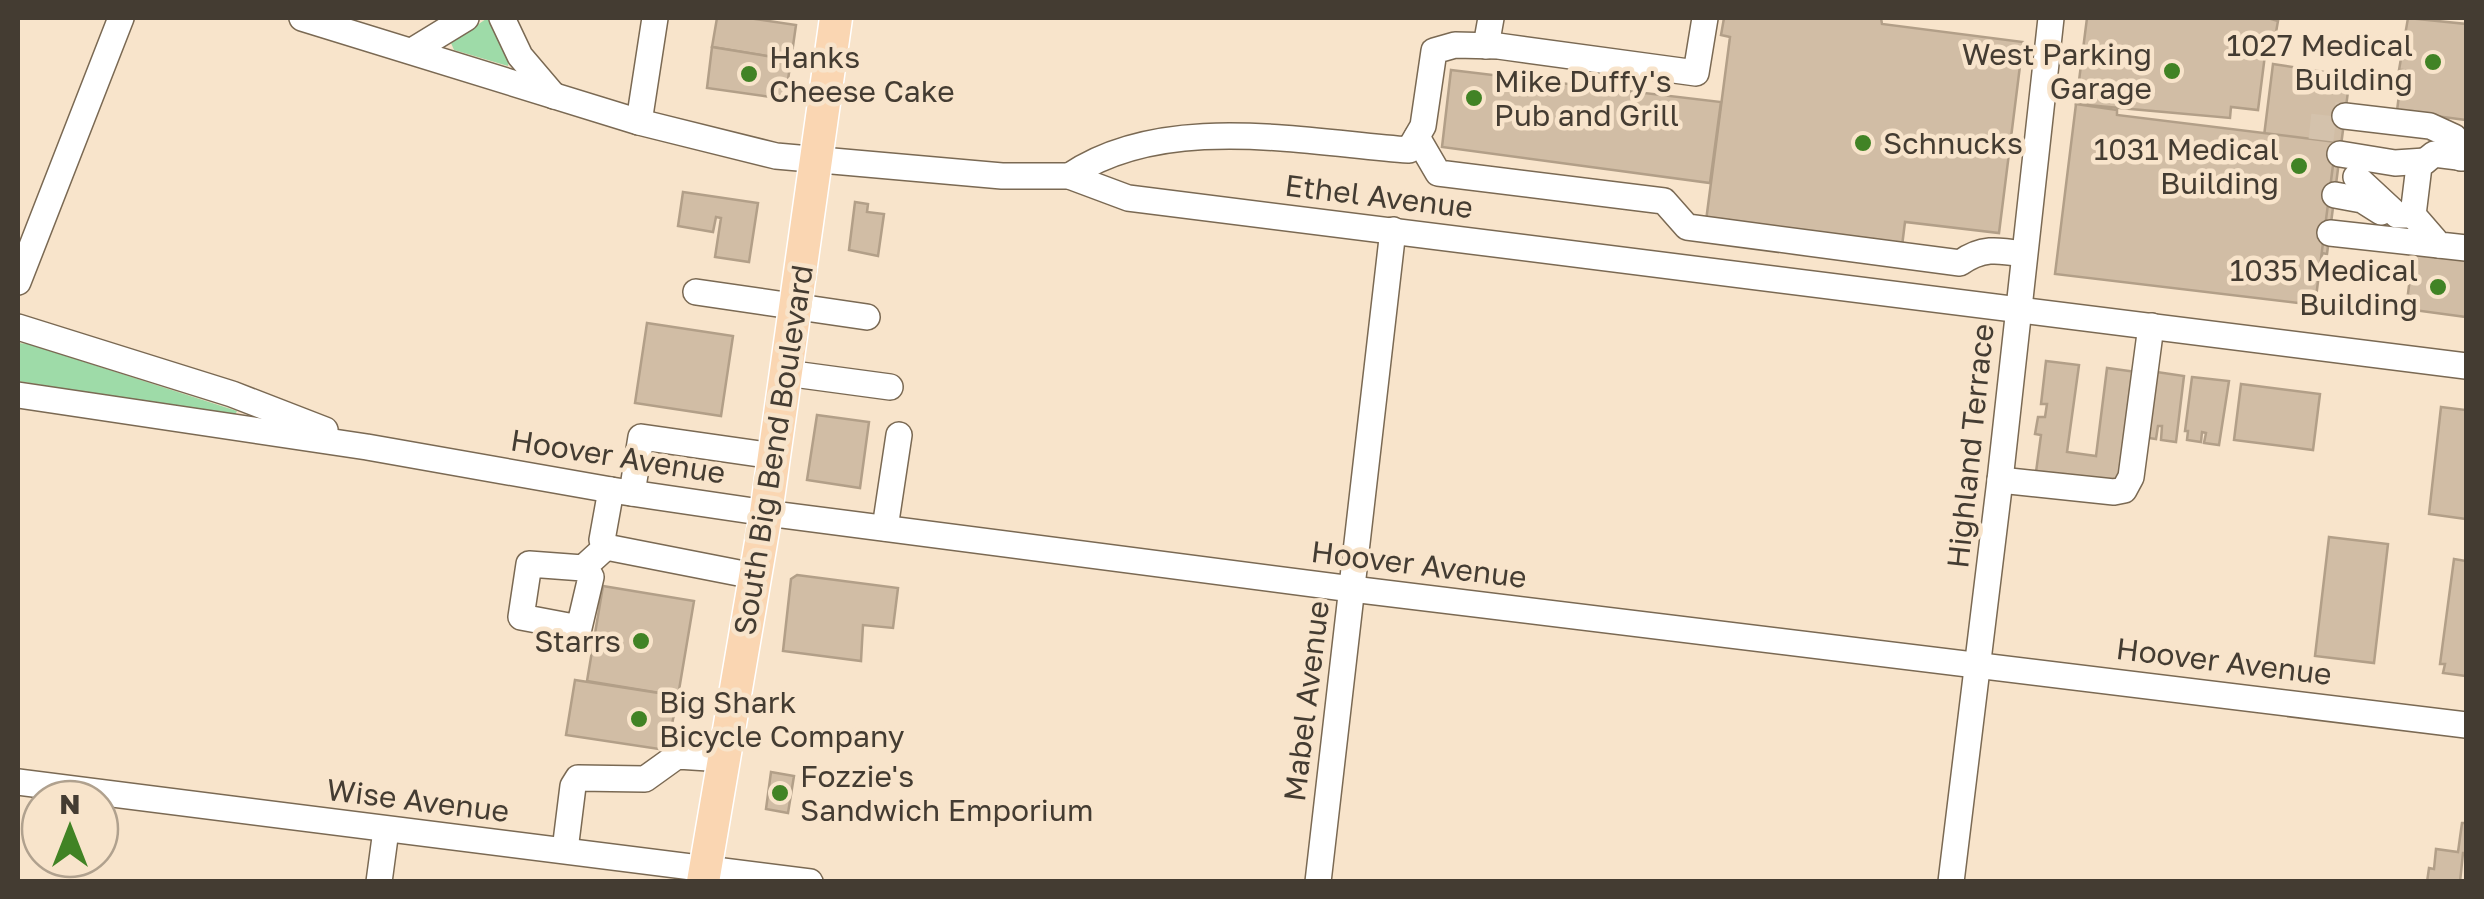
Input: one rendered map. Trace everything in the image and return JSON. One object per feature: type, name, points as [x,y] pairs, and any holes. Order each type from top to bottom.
[{"type":"main road","name":"South Big Bend Boulevard","points":[[704,875],[766,513],[836,18]]},
{"type":"street","points":[[18,282],[121,18]]},
{"type":"street","points":[[412,51],[466,18]]},
{"type":"street","points":[[502,18],[520,56],[554,96]]},
{"type":"street","points":[[638,122],[655,18]]},
{"type":"street","points":[[1486,46],[1491,18]]},
{"type":"street","points":[[1070,176],[1114,155],[1172,139],[1225,135],[1409,150],[1423,126],[1434,51],[1454,45],[1486,46],[1696,73],[1704,18]]},
{"type":"street","name":"Highland Terrace","points":[[1950,882],[2000,480],[2046,18]]},
{"type":"street","name":"Ethel Avenue","points":[[314,19],[638,122],[776,156],[1002,176],[1070,176],[1128,198],[2466,366]]},
{"type":"street","points":[[2344,116],[2430,126],[2454,137],[2465,156]]},
{"type":"street","points":[[1417,137],[1438,172],[1664,201],[1687,227],[1960,262],[1988,249],[2024,254]]},
{"type":"street","points":[[2405,215],[2419,166],[2434,154],[2465,156]]},
{"type":"street","points":[[2425,161],[2395,163],[2342,175],[2405,215],[2439,245]]},
{"type":"street","name":"Mabel Avenue","points":[[1318,882],[1393,230]]},
{"type":"street","points":[[2330,234],[2466,248]]},
{"type":"street","points":[[696,292],[867,317]]},
{"type":"street","points":[[2000,480],[2124,490],[2131,477],[2151,326]]},
{"type":"street","name":"Hoover Avenue","points":[[18,327],[232,394],[367,446]]},
{"type":"street","points":[[786,372],[890,387]]},
{"type":"street","name":"Hoover Avenue","points":[[18,395],[367,446],[622,492],[766,513],[2466,725]]},
{"type":"street","points":[[885,528],[899,436]]},
{"type":"street","points":[[754,576],[606,547],[602,540],[641,437],[774,456]]},
{"type":"street","points":[[586,567],[606,547]]},
{"type":"street","points":[[565,850],[573,786],[578,778],[645,779],[677,756],[724,760]]},
{"type":"street","name":"Wise Avenue","points":[[18,782],[565,850],[644,872],[805,881]]},
{"type":"street","points":[[379,882],[386,830]]},
{"type":"green space","points":[[486,19],[509,60],[508,66],[454,50],[451,43]]},
{"type":"green space","points":[[18,343],[237,411],[234,417],[18,381]]},
{"type":"building","points":[[717,18],[796,25],[791,60],[712,47]]},
{"type":"building","name":"Schnucks","points":[[1724,18],[1881,18],[1882,24],[2023,42],[1999,233],[1905,222],[1902,246],[1706,221],[1730,37],[1721,35]]},
{"type":"building","name":"West Parking Garage","points":[[2087,18],[2278,21],[2275,38],[2267,39],[2258,110],[2231,107],[2230,118],[2076,104]]},
{"type":"building","name":"1027 Medical Building","points":[[2408,18],[2466,24],[2466,120],[2397,111]]},
{"type":"building","name":"Hanks Cheese Cake","points":[[712,47],[791,60],[785,99],[707,88]]},
{"type":"building","name":"1031 Medical Building","points":[[2273,64],[2350,76],[2327,254],[2322,253],[2322,257],[2250,248]]},
{"type":"building","points":[[1451,70],[1721,102],[1710,183],[1442,147]]},
{"type":"building","points":[[2076,104],[2117,110],[2117,115],[2336,142],[2315,305],[2055,274]]},
{"type":"building","points":[[683,192],[758,203],[749,262],[715,257],[721,218],[716,217],[713,232],[678,226]]},
{"type":"building","points":[[855,202],[868,204],[867,212],[884,214],[878,256],[849,250]]},
{"type":"building","name":"1035 Medical Building","points":[[2414,247],[2466,254],[2466,317],[2406,309]]},
{"type":"building","points":[[647,323],[733,336],[721,416],[635,403]]},
{"type":"building","points":[[2046,361],[2079,365],[2067,452],[2096,456],[2107,368],[2144,373],[2122,483],[2036,472],[2041,435],[2035,434],[2038,417],[2045,417],[2047,404],[2041,404]]},
{"type":"building","points":[[2150,371],[2184,376],[2176,442],[2161,440],[2162,426],[2158,426],[2156,439],[2142,437]]},
{"type":"building","points":[[2192,377],[2229,381],[2219,445],[2204,443],[2206,433],[2202,432],[2201,442],[2187,440]]},
{"type":"building","points":[[2241,384],[2320,394],[2313,450],[2234,440]]},
{"type":"building","points":[[2441,407],[2466,410],[2466,519],[2429,514]]},
{"type":"building","points":[[817,415],[869,422],[860,488],[807,480]]},
{"type":"building","points":[[2329,537],[2388,544],[2374,663],[2315,656]]},
{"type":"building","points":[[2454,559],[2466,561],[2466,676],[2443,673],[2445,664],[2440,664]]},
{"type":"building","points":[[797,575],[898,588],[893,628],[863,625],[861,661],[783,651],[791,579]]},
{"type":"building","name":"Starrs","points":[[603,586],[694,601],[678,696],[587,681]]},
{"type":"building","points":[[575,680],[678,696],[667,747],[566,735]]},
{"type":"building","name":"Fozzie's Sandwich Emporium","points":[[771,772],[794,776],[788,813],[766,809]]},
{"type":"building","points":[[2462,823],[2466,823],[2466,853],[2460,882],[2427,882],[2429,868],[2434,869],[2436,849],[2458,852]]},
{"type":"tunnel","points":[[2321,140],[2324,113],[2345,116]]},
{"type":"place","name":"1027 Medical Building","points":[[2433,62]]},
{"type":"place","name":"West Parking Garage","points":[[2172,71]]},
{"type":"place","name":"Hanks Cheese Cake","points":[[749,74]]},
{"type":"place","name":"Mike Duffy's Pub and Grill","points":[[1474,98]]},
{"type":"place","name":"Schnucks","points":[[1863,143]]},
{"type":"place","name":"1031 Medical Building","points":[[2299,166]]},
{"type":"place","name":"1035 Medical Building","points":[[2438,287]]},
{"type":"place","name":"Starrs","points":[[641,641]]},
{"type":"place","name":"Big Shark Bicycle Company","points":[[639,719]]},
{"type":"place","name":"Fozzie's Sandwich Emporium","points":[[780,793]]}]
